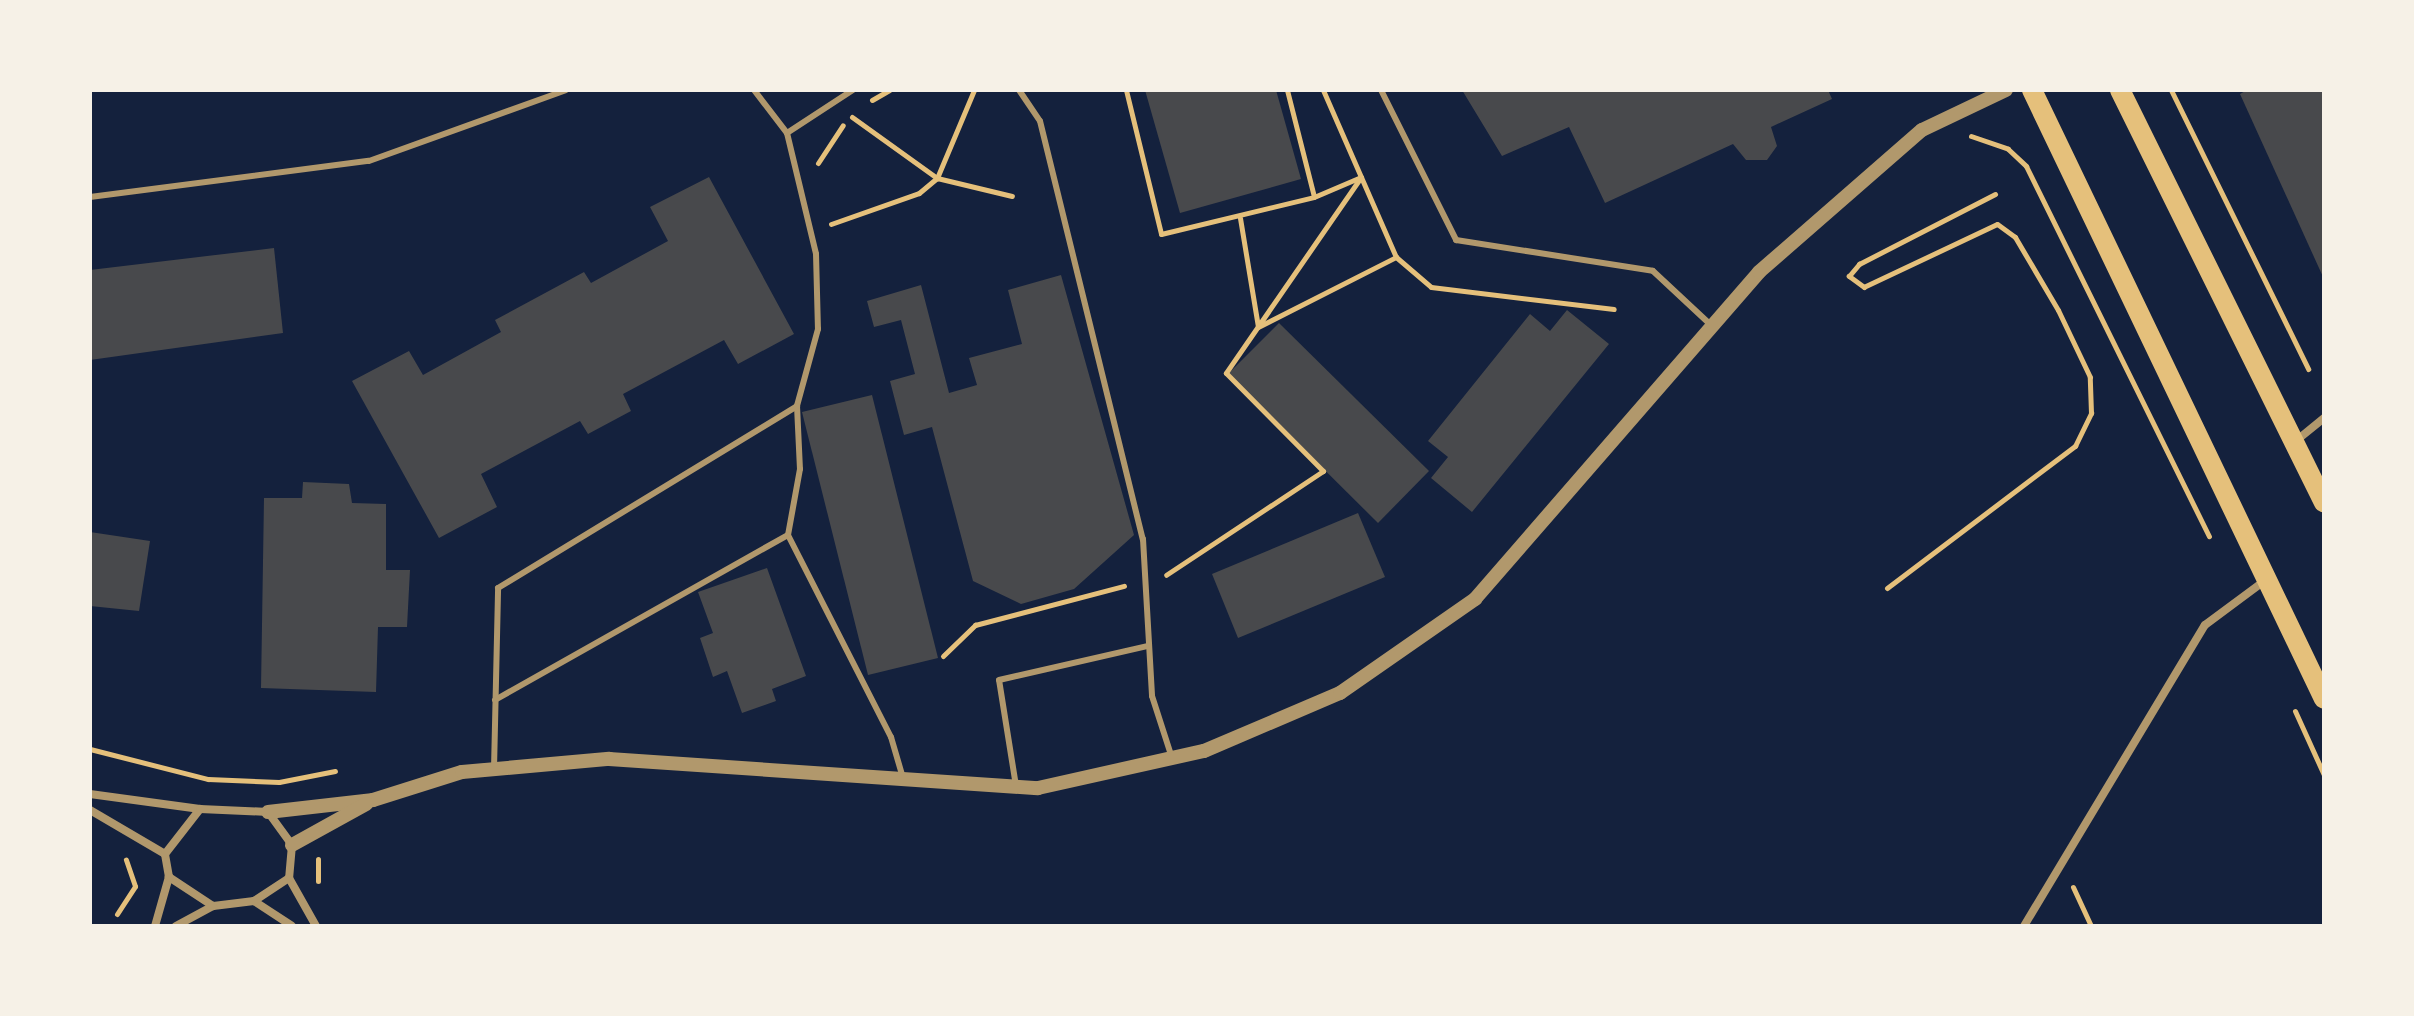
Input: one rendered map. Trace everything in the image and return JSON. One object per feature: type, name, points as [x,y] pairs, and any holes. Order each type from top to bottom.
[{"type":"main road","points":[[2032,90],[2324,699]]},
{"type":"main road","points":[[2120,90],[2324,502]]},
{"type":"street","points":[[90,794],[200,809],[268,812],[373,800],[494,769],[609,759],[1016,786],[1172,758],[1340,693],[1475,599],[1759,272],[1922,130],[2006,90]]},
{"type":"street","points":[[2296,441],[2324,418]]},
{"type":"street","points":[[2024,926],[2061,871],[2205,625],[2268,579]]},
{"type":"street","points":[[292,845],[373,800]]},
{"type":"street","points":[[155,926],[169,877],[165,854],[200,809]]},
{"type":"street","points":[[90,810],[165,854]]},
{"type":"street","points":[[268,812],[292,845],[289,878],[316,926]]},
{"type":"street","points":[[169,877],[213,906]]},
{"type":"street","points":[[176,926],[213,906],[254,901],[289,878]]},
{"type":"street","points":[[254,901],[292,926]]},
{"type":"lane","points":[[90,197],[369,161],[566,90]]},
{"type":"lane","points":[[754,90],[787,133],[816,254],[818,329],[797,406],[800,469],[788,535],[891,737],[903,778]]},
{"type":"lane","points":[[787,133],[853,90]]},
{"type":"lane","points":[[1019,90],[1040,121],[1143,539],[1152,696],[1172,758]]},
{"type":"lane","points":[[1381,90],[1456,240],[1653,271],[1712,327]]},
{"type":"lane","points":[[494,769],[498,588],[797,406]]},
{"type":"lane","points":[[495,700],[788,535]]},
{"type":"lane","points":[[1016,786],[999,680],[1148,646]]},
{"type":"path","points":[[815,167],[852,117],[889,90]]},
{"type":"path","points":[[831,224],[919,193],[937,178],[967,93],[974,90]]},
{"type":"path","points":[[1126,90],[1161,234],[1240,218],[1314,197],[1361,177],[1226,373],[1323,471],[1166,576]]},
{"type":"path","points":[[1287,90],[1314,197]]},
{"type":"path","points":[[2171,90],[2308,369]]},
{"type":"path","points":[[852,117],[937,178],[1012,196]]},
{"type":"path","points":[[1947,118],[2026,166],[2209,536]]},
{"type":"path","points":[[1887,588],[2075,446],[2091,413],[2090,377],[2058,310],[2015,237],[1997,224],[1864,287],[1849,276],[1859,264],[1995,194]]},
{"type":"path","points":[[1240,218],[1258,327]]},
{"type":"path","points":[[1258,327],[1396,257]]},
{"type":"path","points":[[943,656],[975,625],[1133,584]]},
{"type":"path","points":[[2293,707],[2324,775]]},
{"type":"path","points":[[90,749],[208,779],[279,782],[335,771]]},
{"type":"path","points":[[324,895],[318,859],[325,851]]},
{"type":"path","points":[[117,914],[135,886],[133,866],[119,854]]},
{"type":"path","points":[[2061,871],[2091,926]]},
{"type":"building","points":[[1145,90],[1276,90],[1301,179],[1180,213]]},
{"type":"building","points":[[1462,90],[1828,90],[1832,99],[1771,127],[1777,146],[1767,160],[1746,160],[1733,144],[1605,203],[1569,127],[1502,156]]},
{"type":"building","points":[[2247,90],[2324,90],[2324,279],[2240,94]]},
{"type":"building","points":[[709,177],[794,334],[738,364],[724,340],[623,394],[631,411],[588,434],[580,421],[481,474],[497,507],[439,538],[352,381],[409,351],[423,375],[501,332],[495,320],[584,272],[591,283],[668,241],[650,207]]},
{"type":"building","points":[[274,248],[283,333],[90,360],[90,270]]},
{"type":"building","points":[[1061,275],[1134,535],[1074,589],[1021,604],[973,581],[932,427],[904,435],[890,381],[915,374],[901,320],[874,327],[867,301],[921,285],[949,393],[977,385],[969,358],[1022,344],[1008,290]]},
{"type":"building","points":[[1567,310],[1609,344],[1472,512],[1431,478],[1448,457],[1428,441],[1530,314],[1550,331]]},
{"type":"building","points":[[1279,323],[1429,471],[1378,523],[1228,374]]},
{"type":"building","points":[[872,395],[938,658],[868,675],[802,412]]},
{"type":"building","points":[[303,482],[349,484],[352,503],[386,504],[386,570],[410,570],[407,627],[378,627],[376,692],[261,688],[264,498],[302,498]]},
{"type":"building","points":[[1358,513],[1385,577],[1238,638],[1212,574]]},
{"type":"building","points":[[90,532],[150,541],[139,611],[90,606]]},
{"type":"building","points":[[767,568],[806,676],[772,689],[776,701],[742,713],[727,671],[713,677],[700,638],[713,633],[698,592]]}]
